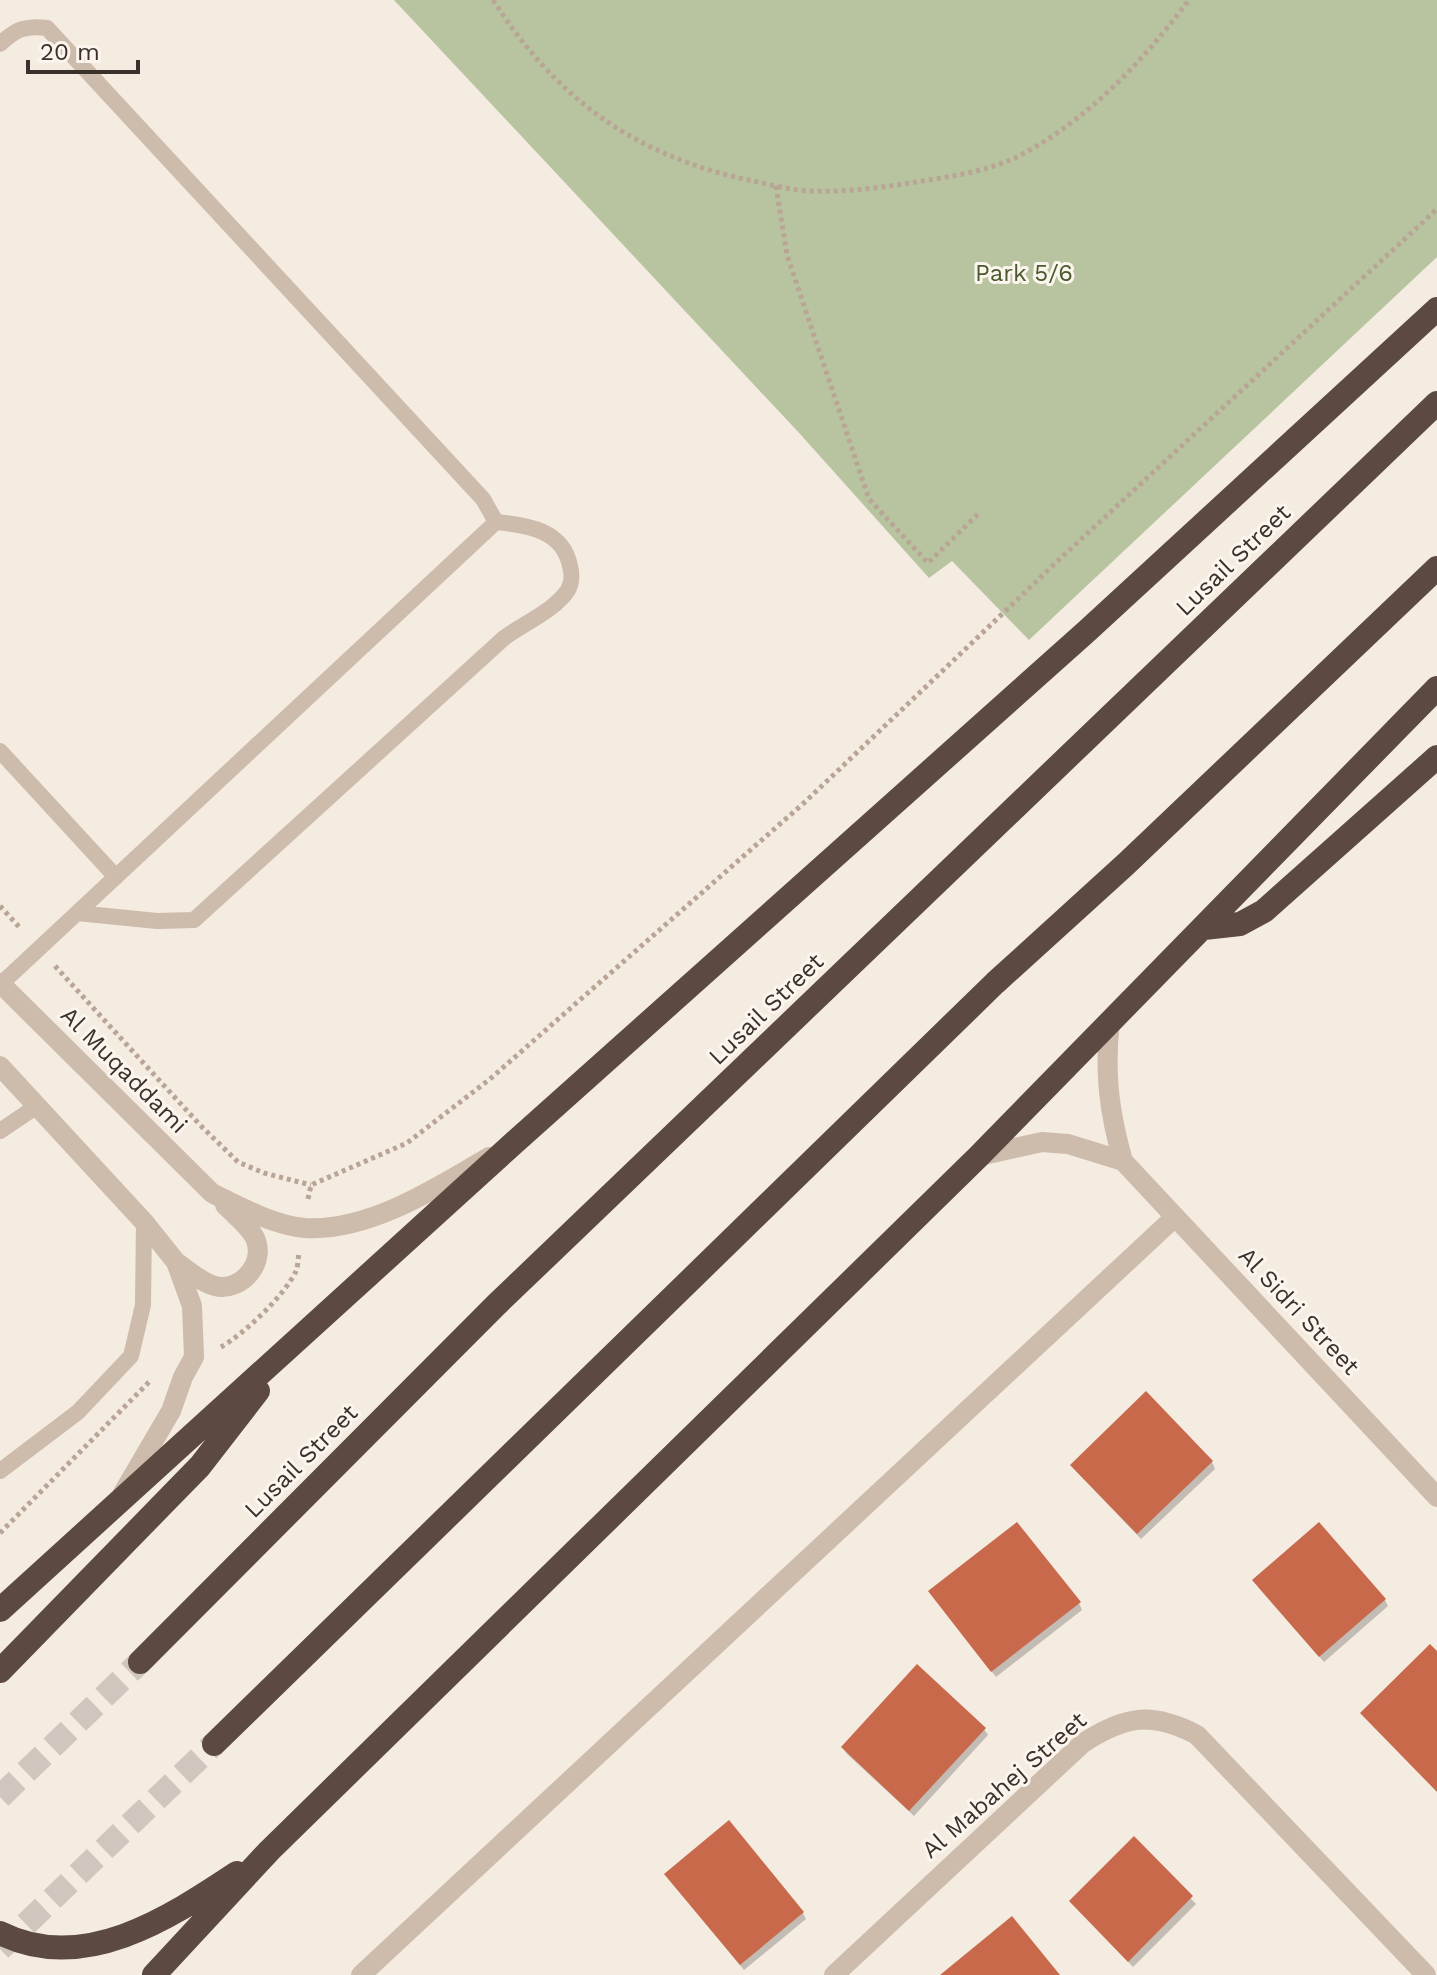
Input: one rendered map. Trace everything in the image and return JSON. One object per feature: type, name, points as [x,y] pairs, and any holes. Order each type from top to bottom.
[{"type":"highway","points":[[0,1610],[516,1141],[1087,631],[1437,309]]},
{"type":"highway","name":"Lusail Street","points":[[140,1662],[496,1305],[1437,403]]},
{"type":"highway","points":[[214,1744],[995,983],[1126,864],[1437,568]]},
{"type":"highway","points":[[154,1975],[269,1851],[979,1156],[1437,688]]},
{"type":"highway","points":[[1204,928],[1240,924],[1264,911],[1437,757]]},
{"type":"highway","points":[[0,1671],[200,1466],[296,1341]]},
{"type":"highway","points":[[0,1933],[44,1950],[72,1953],[103,1948],[147,1932],[269,1851]]},
{"type":"street","name":"Al Muqaddami","points":[[0,984],[254,1234],[258,1255],[248,1276],[232,1287],[213,1286],[176,1262],[144,1222],[0,1066]]},
{"type":"street","name":"Al Sidri Street","points":[[1110,1021],[1106,1062],[1113,1127],[1123,1161],[1437,1497]]},
{"type":"street","name":"Al Muqaddami","points":[[212,1193],[246,1210],[303,1228],[326,1227],[359,1221],[422,1196],[516,1141]]},
{"type":"street","name":"Al Sidri Street","points":[[979,1156],[1042,1142],[1068,1144],[1123,1161]]},
{"type":"street","points":[[361,1975],[1175,1217]]},
{"type":"street","name":"Al Muqaddami","points":[[115,1506],[171,1411],[194,1357],[192,1306],[176,1262]]},
{"type":"street","name":"Al Mabahej Street","points":[[834,1975],[1083,1743],[1123,1721],[1153,1719],[1179,1725],[1197,1735],[1414,1971]]},
{"type":"lane","points":[[0,44],[15,30],[32,26],[47,28],[483,499],[496,522],[539,530],[553,538],[567,553],[572,570],[571,587],[560,599],[504,638],[194,920],[157,921],[77,913]]},
{"type":"lane","points":[[0,984],[496,522]]},
{"type":"lane","points":[[0,751],[116,877]]},
{"type":"lane","points":[[0,1131],[37,1106]]},
{"type":"lane","points":[[0,1471],[78,1412],[131,1356],[143,1305],[144,1222]]},
{"type":"path","points":[[493,0],[513,31],[548,73],[592,112],[642,143],[710,172],[812,191],[871,189],[961,175],[1019,156],[1065,127],[1113,89],[1157,42],[1189,0]]},
{"type":"path","points":[[776,186],[787,255],[869,499],[928,563],[980,512]]},
{"type":"path","points":[[0,906],[200,1125],[238,1162],[264,1173],[311,1185],[407,1143],[490,1079],[805,802],[1064,555],[1437,209]]},
{"type":"path","points":[[194,1357],[224,1346],[285,1288],[297,1269],[311,1185]]},
{"type":"path","points":[[0,1533],[150,1381]]},
{"type":"green space","name":"Park 5/6","points":[[394,0],[1437,0],[1437,257],[1029,640],[952,561],[929,578],[801,435]]},
{"type":"building","points":[[1146,1391],[1213,1461],[1137,1534],[1070,1465]]},
{"type":"building","points":[[1017,1522],[1081,1602],[991,1672],[928,1591]]},
{"type":"building","points":[[1319,1522],[1386,1599],[1319,1657],[1252,1580]]},
{"type":"building","points":[[1430,1644],[1437,1651],[1437,1792],[1360,1713]]},
{"type":"building","points":[[917,1664],[986,1728],[909,1811],[841,1747]]},
{"type":"building","points":[[729,1820],[804,1912],[740,1965],[664,1874]]},
{"type":"building","points":[[1134,1836],[1193,1896],[1128,1962],[1069,1901]]},
{"type":"building","points":[[1012,1916],[1060,1975],[940,1975]]},
{"type":"tunnel","points":[[0,1797],[140,1662]]},
{"type":"tunnel","points":[[0,1949],[214,1744]]}]
